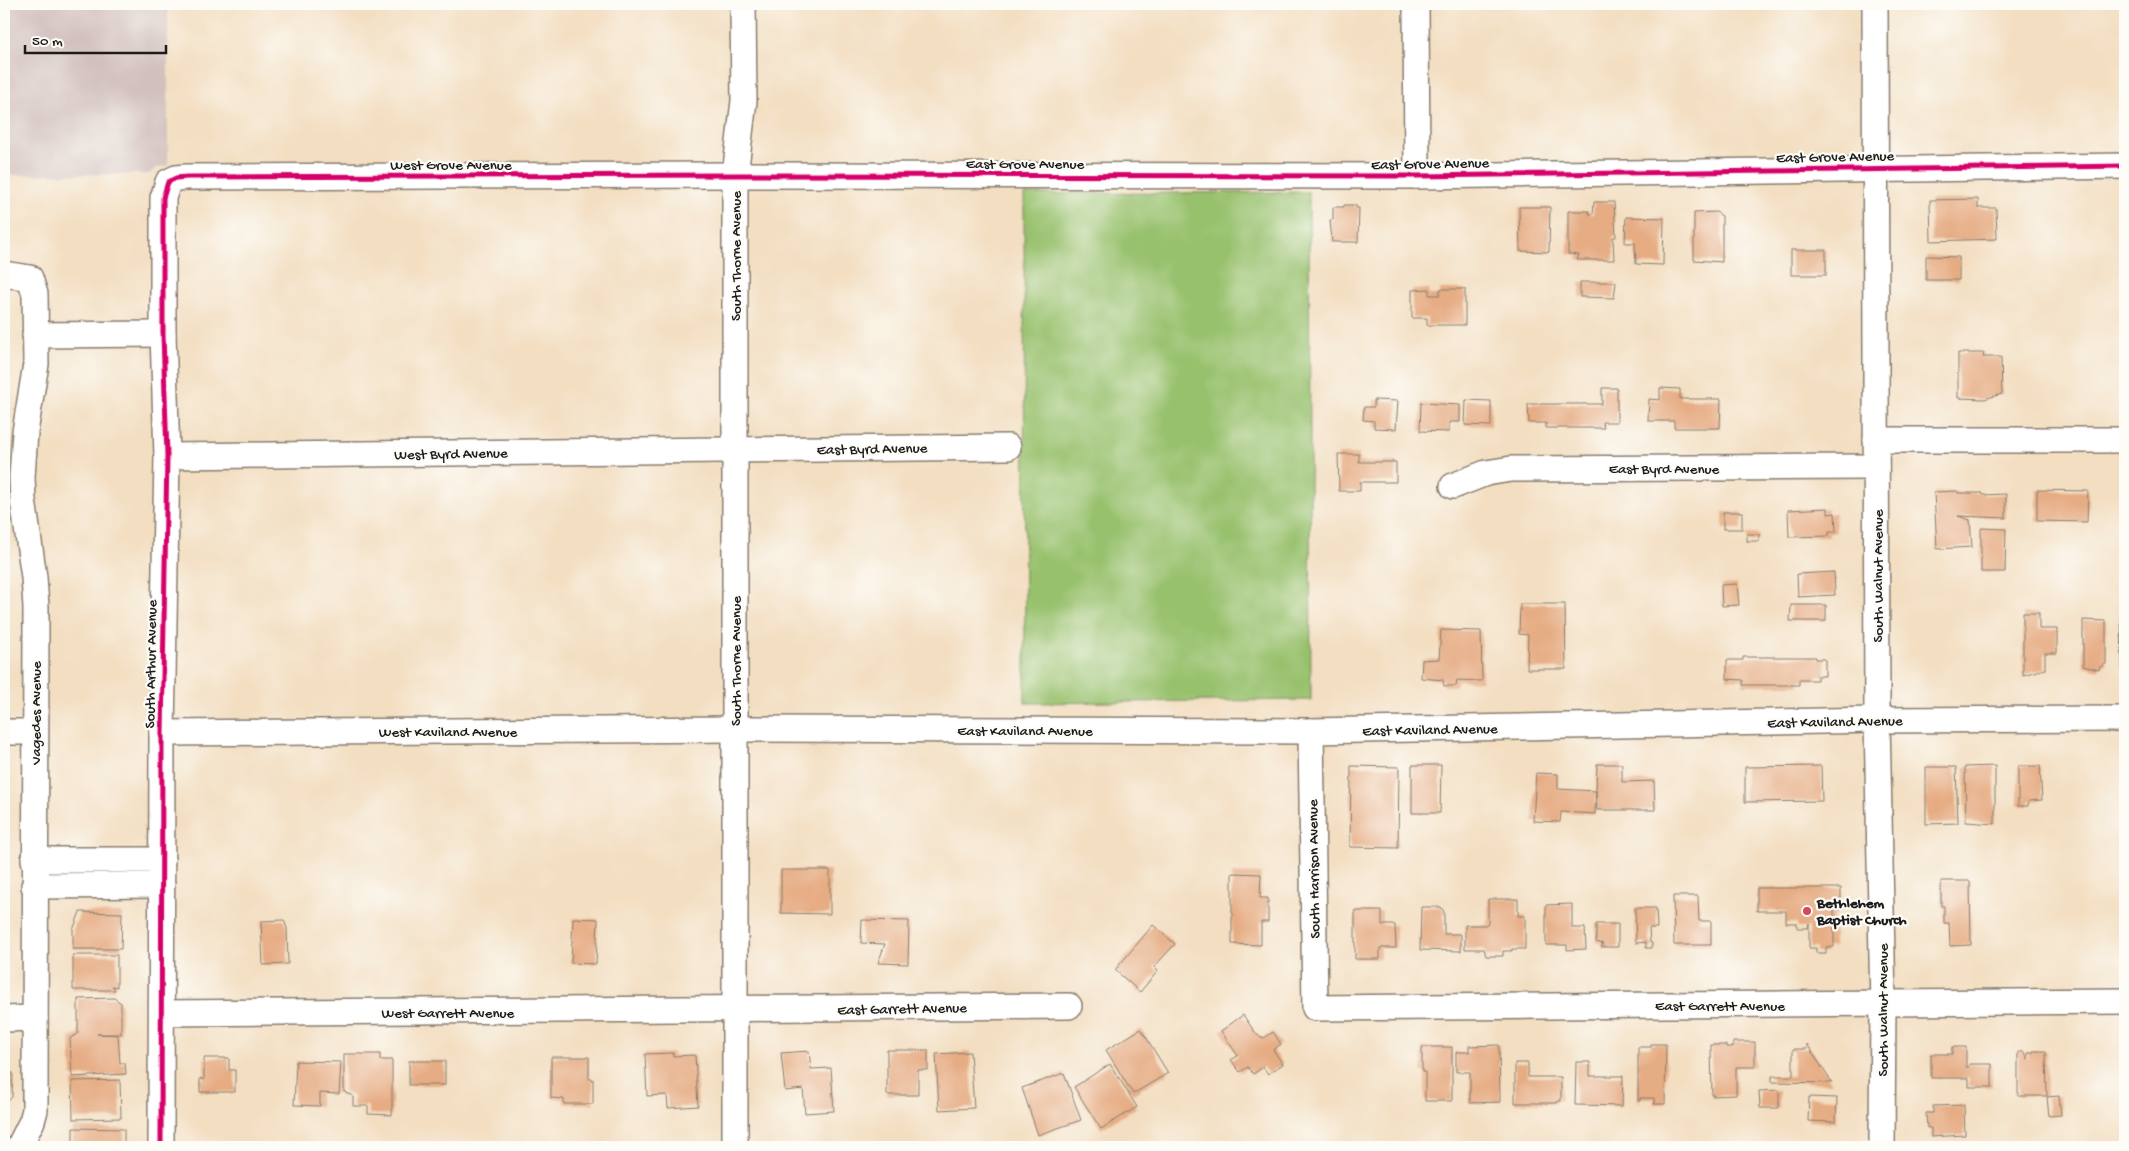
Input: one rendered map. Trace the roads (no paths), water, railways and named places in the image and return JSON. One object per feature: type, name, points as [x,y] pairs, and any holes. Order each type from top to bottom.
[{"type":"street","name":"South Thorne Avenue","points":[[735,1147],[735,175],[744,101],[743,4]]},
{"type":"street","points":[[1416,4],[1417,176]]},
{"type":"street","name":"South Walnut Avenue","points":[[1875,4],[1877,720],[1882,1004],[1882,1147]]},
{"type":"street","name":"East Grove Avenue","points":[[735,175],[1417,176],[1875,168],[2125,166]]},
{"type":"street","name":"West Grove Avenue","points":[[168,182],[176,178],[187,177],[735,175]]},
{"type":"street","name":"South Arthur Avenue","points":[[162,1147],[162,733],[167,456],[163,334],[163,198],[168,182]]},
{"type":"street","name":"Vagedes Avenue","points":[[4,274],[30,278],[35,294],[36,364],[25,432],[22,477],[23,500],[34,577],[35,1110],[32,1121],[19,1147]]},
{"type":"street","points":[[35,335],[163,334]]},
{"type":"street","points":[[1876,440],[2125,440]]},
{"type":"street","name":"East Byrd Avenue","points":[[735,449],[1008,447]]},
{"type":"street","name":"West Byrd Avenue","points":[[167,456],[735,449]]},
{"type":"street","name":"East Byrd Avenue","points":[[1453,486],[1486,473],[1511,469],[1876,467]]},
{"type":"street","name":"East Kaviland Avenue","points":[[735,729],[1311,731],[1877,720],[2125,720]]},
{"type":"street","name":"West Kaviland Avenue","points":[[162,733],[735,729]]},
{"type":"street","name":"South Harrison Avenue","points":[[1311,731],[1315,1008]]},
{"type":"street","points":[[4,732],[35,732]]},
{"type":"street","points":[[34,860],[162,860]]},
{"type":"street","points":[[34,886],[162,885]]},
{"type":"street","name":"East Garrett Avenue","points":[[1315,1008],[2125,1001]]},
{"type":"street","name":"East Garrett Avenue","points":[[735,1010],[1069,1006]]},
{"type":"street","name":"West Garrett Avenue","points":[[162,1014],[735,1010]]},
{"type":"street","points":[[4,1018],[35,1018]]},
{"type":"place","name":"Bethlehem Baptist Church","points":[[1807,911]]}]
